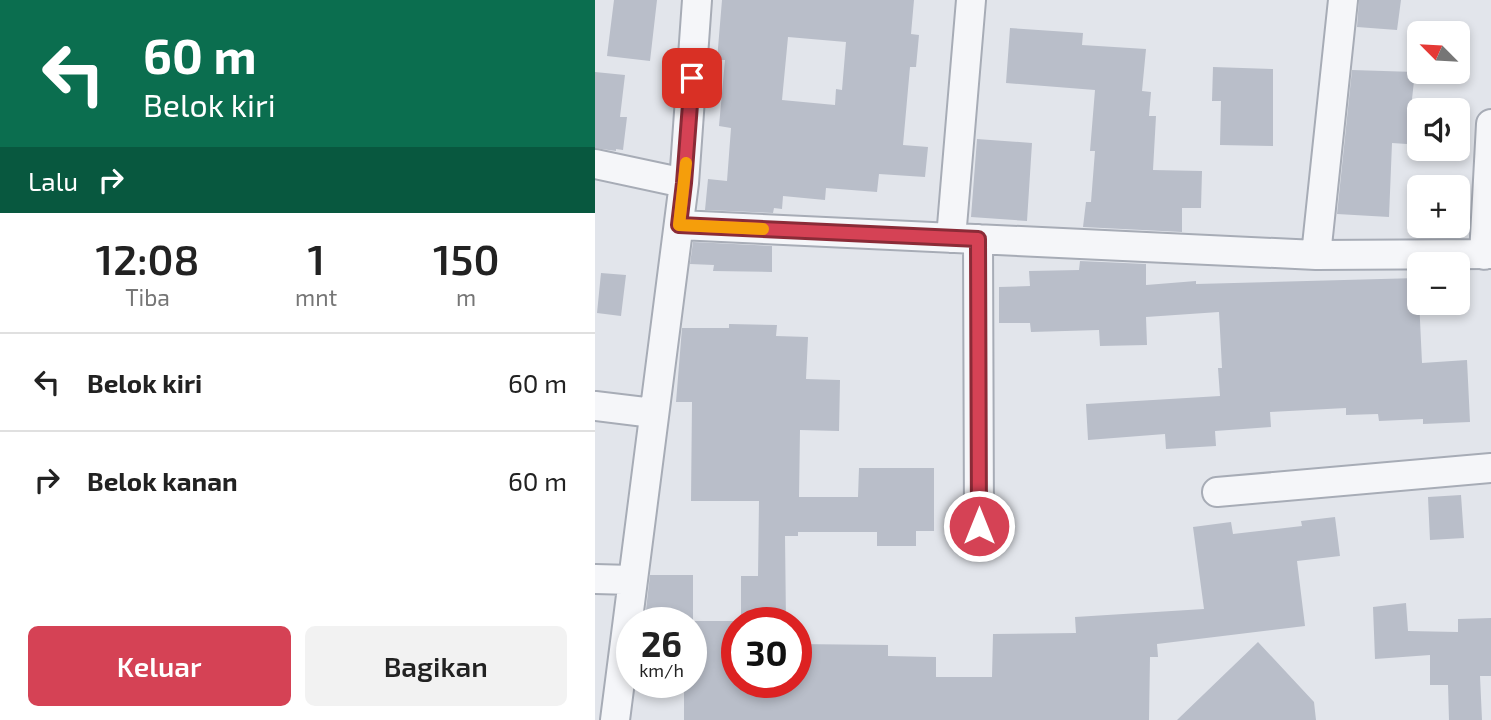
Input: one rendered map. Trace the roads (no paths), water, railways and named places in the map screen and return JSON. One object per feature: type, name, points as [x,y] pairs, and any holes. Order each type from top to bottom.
[{"type":"street","points":[[615,720],[684,183],[697,0]]},
{"type":"street","points":[[971,0],[964,238],[979,526]]},
{"type":"street","points":[[1316,255],[1343,0]]},
{"type":"street","points":[[679,225],[1316,255],[1488,254],[1491,124]]},
{"type":"street","points":[[595,164],[684,183]]},
{"type":"street","points":[[595,406],[653,414]]},
{"type":"street","points":[[1217,492],[1491,468]]},
{"type":"street","points":[[595,579],[632,580]]}]
